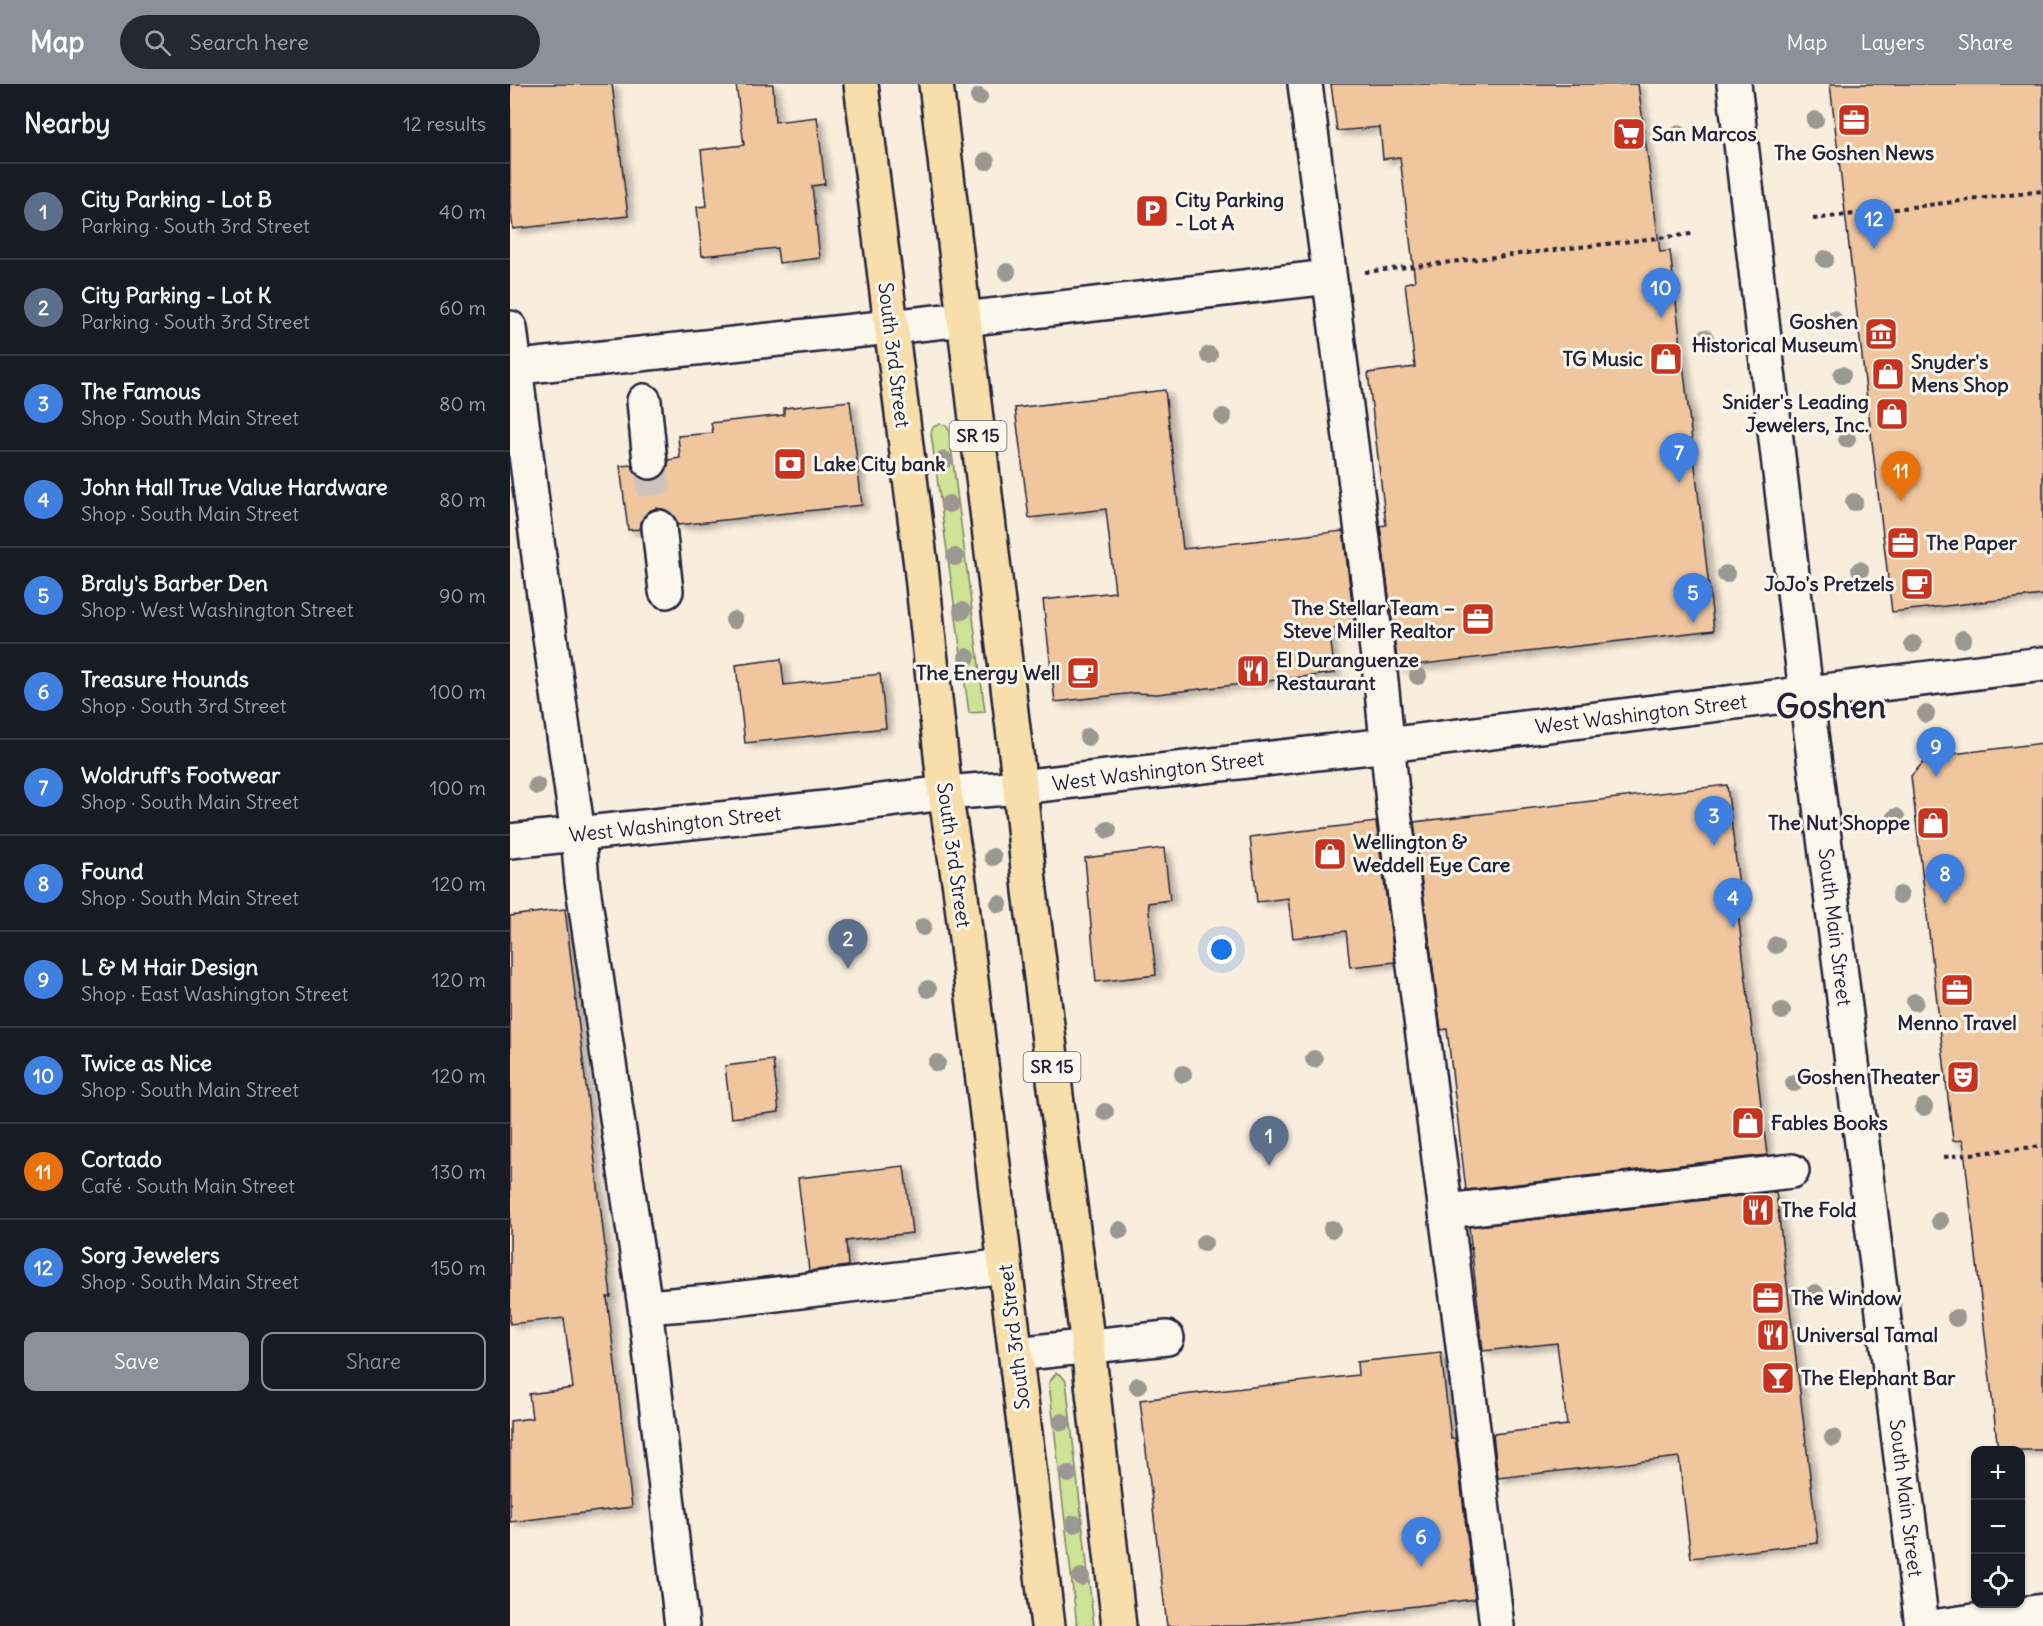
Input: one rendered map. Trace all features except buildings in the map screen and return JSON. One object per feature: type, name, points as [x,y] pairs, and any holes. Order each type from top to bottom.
[{"type":"main road","name":"South 3rd Street","points":[[861,84],[921,566],[945,793],[960,888],[1048,1626]]},
{"type":"main road","name":"SR 15","points":[[936,84],[1020,787],[1030,891],[1088,1347],[1119,1626]]},
{"type":"street","points":[[1305,84],[1380,670],[1407,918],[1497,1626]]},
{"type":"street","name":"South Main Street","points":[[1734,84],[1806,693],[1922,1626]]},
{"type":"street","points":[[512,368],[1329,277]]},
{"type":"street","points":[[510,328],[512,368],[578,834],[582,881],[645,1307],[682,1626]]},
{"type":"street","points":[[644,401],[650,462]]},
{"type":"street","points":[[659,527],[666,591]]},
{"type":"street","name":"West Washington Street","points":[[510,841],[945,793],[1020,787],[1387,745],[2043,664]]},
{"type":"street","points":[[1446,1211],[1792,1171]]},
{"type":"street","points":[[645,1307],[710,1302],[1005,1266]]},
{"type":"street","points":[[1016,1354],[1167,1338]]},
{"type":"street","points":[[1939,1626],[2043,1611]]},
{"type":"path","points":[[1813,219],[2043,191]]},
{"type":"path","points":[[1329,277],[1692,234]]},
{"type":"path","points":[[1944,1157],[2043,1146]]},
{"type":"green space","points":[[940,424],[946,425],[949,430],[985,712],[969,713],[931,433],[933,427]]},
{"type":"green space","points":[[1056,1373],[1066,1381],[1094,1626],[1077,1626],[1049,1383]]},
{"type":"tunnel","points":[[650,462],[659,527]]},
{"type":"place","name":"The Goshen News","points":[[1854,120]]},
{"type":"place","name":"San Marcos","points":[[1629,134]]},
{"type":"place","name":"City Parking - Lot A","points":[[1152,211]]},
{"type":"place","name":"Sorg Jewelers","points":[[1874,249]]},
{"type":"place","name":"Twice as Nice","points":[[1661,318]]},
{"type":"place","name":"Goshen Historical Museum","points":[[1881,334]]},
{"type":"place","name":"TG Music","points":[[1666,359]]},
{"type":"place","name":"Snyder's Mens Shop","points":[[1888,374]]},
{"type":"place","name":"Snider's Leading Jewelers, Inc.","points":[[1892,414]]},
{"type":"place","name":"Lake City bank","points":[[790,464]]},
{"type":"place","name":"Woldruff's Footwear","points":[[1679,483]]},
{"type":"place","name":"Cortado","points":[[1901,501]]},
{"type":"place","name":"The Paper","points":[[1903,543]]},
{"type":"place","name":"JoJo's Pretzels","points":[[1917,584]]},
{"type":"place","name":"The Stellar Team – Steve Miller Realtor","points":[[1478,619]]},
{"type":"place","name":"Braly's Barber Den","points":[[1693,623]]},
{"type":"place","name":"El Duranguenze Restaurant","points":[[1253,671]]},
{"type":"place","name":"The Energy Well","points":[[1083,673]]},
{"type":"place","name":"L & M Hair Design","points":[[1936,777]]},
{"type":"place","name":"The Nut Shoppe","points":[[1933,823]]},
{"type":"place","name":"The Famous","points":[[1714,846]]},
{"type":"place","name":"Wellington & Weddell Eye Care","points":[[1330,854]]},
{"type":"place","name":"Found","points":[[1945,904]]},
{"type":"place","name":"John Hall True Value Hardware","points":[[1733,928]]},
{"type":"place","name":"City Parking - Lot K","points":[[848,969]]},
{"type":"place","name":"Menno Travel","points":[[1957,990]]},
{"type":"place","name":"Goshen Theater","points":[[1963,1077]]},
{"type":"place","name":"Fables Books","points":[[1748,1123]]},
{"type":"place","name":"City Parking - Lot B","points":[[1269,1166]]},
{"type":"place","name":"The Fold","points":[[1758,1210]]},
{"type":"place","name":"The Window","points":[[1768,1298]]},
{"type":"place","name":"Universal Tamal","points":[[1773,1335]]},
{"type":"place","name":"The Elephant Bar","points":[[1778,1378]]},
{"type":"place","name":"Treasure Hounds","points":[[1421,1567]]},
{"type":"district","name":"Goshen","points":[[1831,707]]}]
